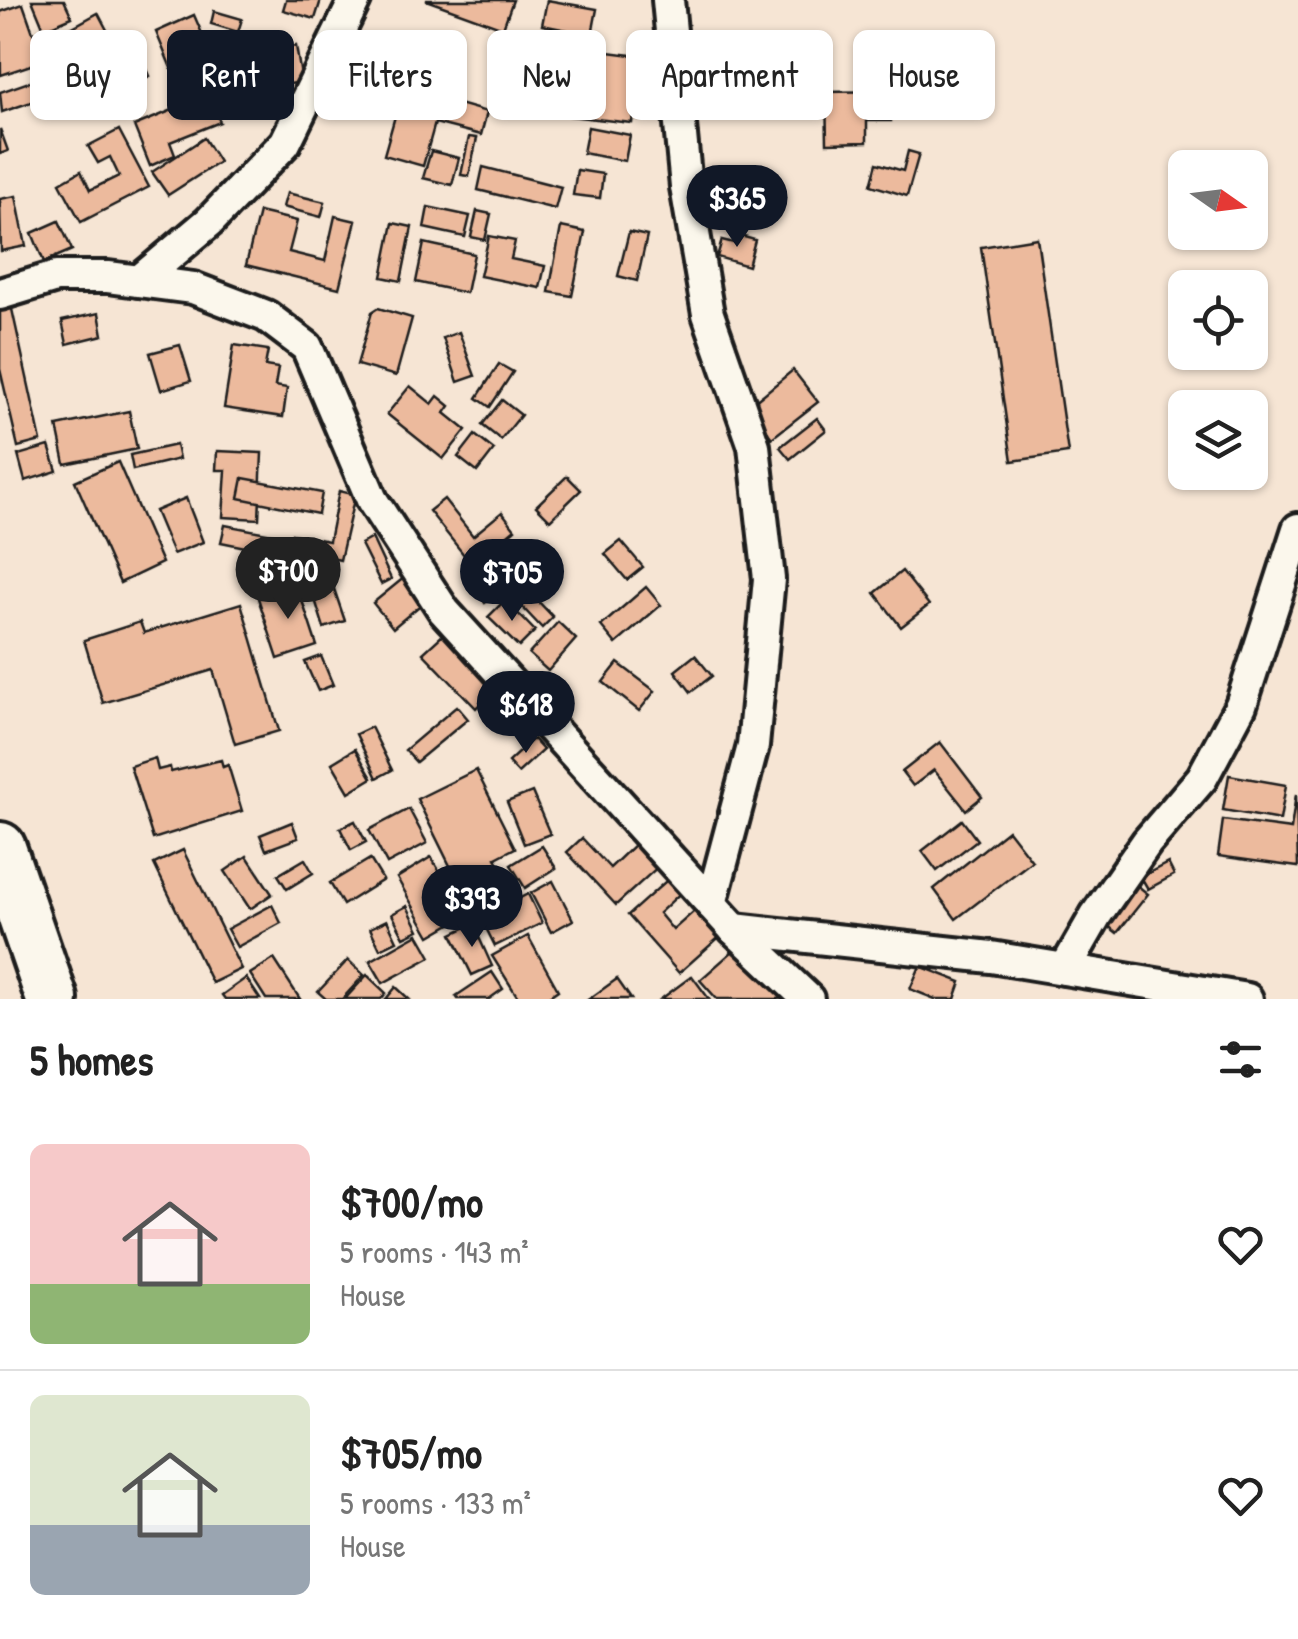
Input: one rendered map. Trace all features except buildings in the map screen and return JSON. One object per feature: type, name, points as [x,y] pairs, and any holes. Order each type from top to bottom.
[{"type":"highway","points":[[0,848],[52,999]]},
{"type":"street","points":[[139,281],[209,222],[285,143],[355,0]]},
{"type":"street","points":[[668,0],[686,187],[708,314],[754,446],[770,579],[753,746],[711,904]]},
{"type":"street","points":[[0,294],[56,278],[139,281],[192,288],[266,316],[306,347],[372,500],[444,611],[734,929],[808,999]]},
{"type":"street","points":[[1065,969],[1137,857],[1202,778],[1241,705],[1298,529]]},
{"type":"street","points":[[734,929],[990,956],[1247,999]]}]
